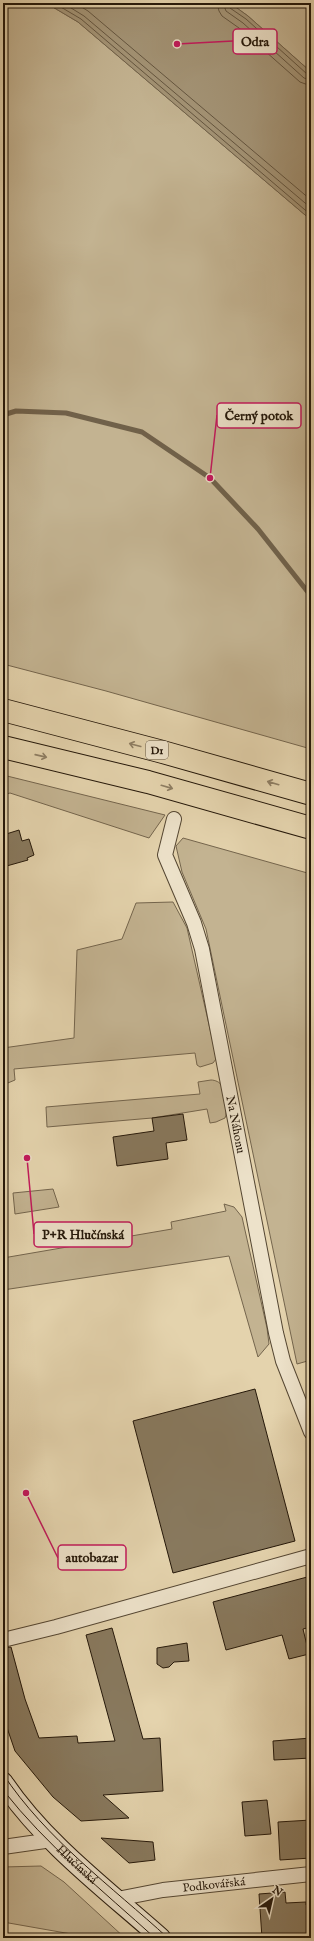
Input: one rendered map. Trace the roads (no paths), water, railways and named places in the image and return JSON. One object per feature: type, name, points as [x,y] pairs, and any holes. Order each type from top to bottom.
[{"type":"highway","name":"D1","points":[[3,710],[159,751],[311,794]]},
{"type":"highway","points":[[3,747],[148,782],[311,828]]},
{"type":"street","name":"Na Náhonu","points":[[174,819],[165,855],[194,923],[202,949],[276,1333],[283,1361],[311,1432]]},
{"type":"street","points":[[3,1640],[56,1627],[311,1556]]},
{"type":"street","name":"Hlučínská","points":[[3,1782],[26,1812],[52,1840],[161,1938]]},
{"type":"street","points":[[3,1847],[52,1840]]},
{"type":"street","name":"Podkovářská","points":[[117,1899],[163,1890],[311,1874]]},
{"type":"water","points":[[46,3],[230,3],[248,16],[311,72],[311,220],[78,22]]},
{"type":"waterway","points":[[3,415],[16,411],[66,413],[142,432],[210,478],[258,529],[311,596]]},
{"type":"tram line","points":[[3,1774],[20,1798],[59,1841],[168,1938]]},
{"type":"tram line","points":[[3,1790],[56,1849],[155,1938]]},
{"type":"place","name":"Odra","points":[[177,44]]},
{"type":"place","name":"Černý potok","points":[[210,478]]},
{"type":"place","name":"P+R Hlučínská","points":[[27,1158]]},
{"type":"place","name":"autobazar","points":[[26,1493]]}]
